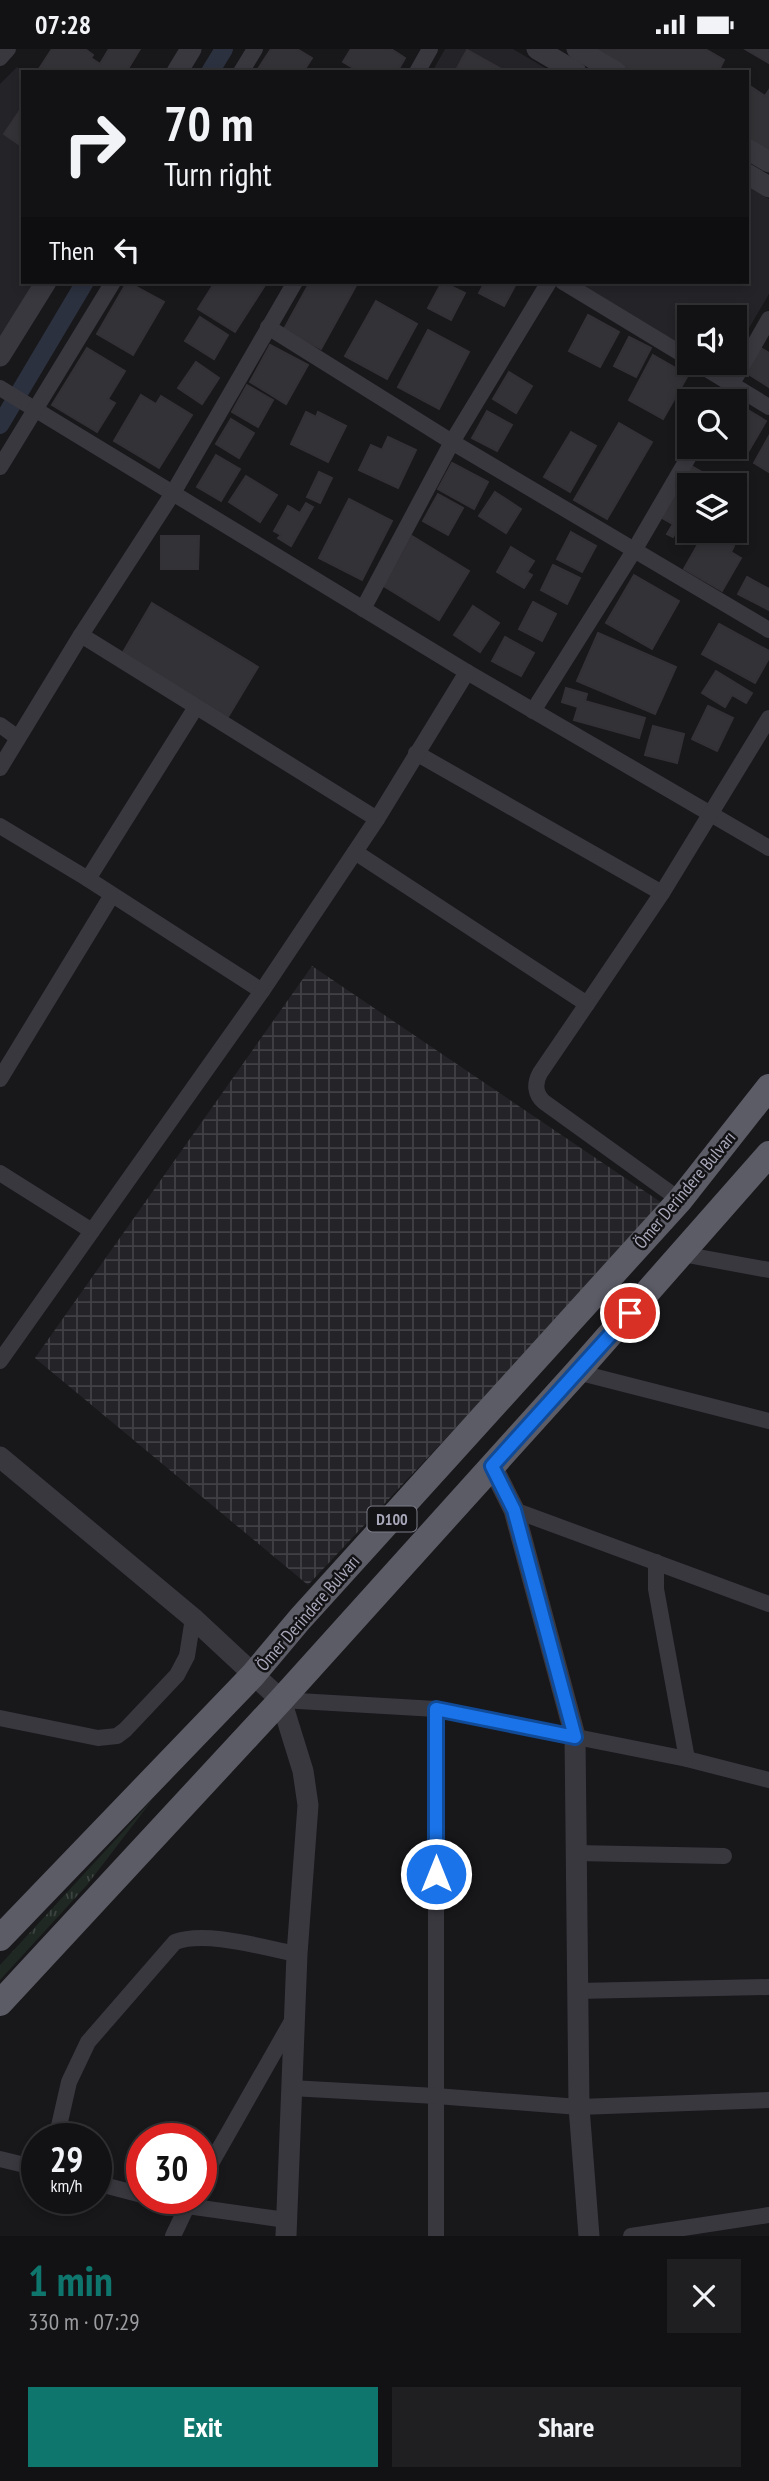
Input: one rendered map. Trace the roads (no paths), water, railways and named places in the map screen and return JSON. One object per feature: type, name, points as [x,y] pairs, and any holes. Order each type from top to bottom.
[{"type":"highway","name":"Ömer Derindere Bulvarı","points":[[0,1938],[253,1675],[300,1619],[680,1200],[769,1087]]},
{"type":"highway","name":"D100","points":[[0,2003],[281,1700],[682,1254],[764,1167]]},
{"type":"street","points":[[0,58],[8,49]]},
{"type":"street","points":[[178,70],[191,49]]},
{"type":"street","points":[[242,70],[255,49]]},
{"type":"street","points":[[418,70],[430,49]]},
{"type":"street","points":[[537,49],[573,70]]},
{"type":"street","points":[[577,49],[613,70]]},
{"type":"street","points":[[749,150],[769,162]]},
{"type":"street","points":[[0,356],[45,284]]},
{"type":"street","points":[[0,467],[112,284]]},
{"type":"street","points":[[0,768],[81,635],[173,493],[294,284]]},
{"type":"street","points":[[363,609],[452,442],[549,284]]},
{"type":"street","points":[[566,284],[677,351]]},
{"type":"street","points":[[729,389],[769,319]]},
{"type":"street","points":[[268,327],[452,442],[769,630]]},
{"type":"street","points":[[717,375],[769,407]]},
{"type":"street","points":[[0,388],[467,672],[769,848]]},
{"type":"street","points":[[533,711],[635,549],[687,459]]},
{"type":"street","points":[[81,635],[377,819]]},
{"type":"street","points":[[0,1361],[262,991],[377,819],[467,672]]},
{"type":"street","points":[[88,879],[196,707]]},
{"type":"street","points":[[680,1200],[544,1103],[536,1092],[536,1084],[540,1073],[662,893],[769,718]]},
{"type":"street","points":[[0,725],[18,738]]},
{"type":"street","points":[[416,753],[662,893]]},
{"type":"street","points":[[0,826],[262,991]]},
{"type":"street","points":[[355,852],[587,1004]]},
{"type":"street","points":[[0,1079],[112,895]]},
{"type":"street","points":[[0,1173],[92,1231]]},
{"type":"street","points":[[682,1254],[769,1270]]},
{"type":"street","points":[[577,1372],[769,1421]]},
{"type":"street","points":[[0,1457],[193,1618],[281,1700],[303,1771],[308,1805],[297,1954],[286,2228],[217,2210]]},
{"type":"street","points":[[492,1466],[514,1510],[575,1737],[579,2107],[589,2236]]},
{"type":"street","points":[[514,1510],[769,1604]]},
{"type":"street","points":[[656,1562],[656,1589],[687,1759]]},
{"type":"street","points":[[0,1718],[99,1738],[117,1736],[177,1675],[187,1655],[193,1618]]},
{"type":"street","points":[[281,1700],[436,1709],[687,1759],[769,1780]]},
{"type":"street","points":[[436,1709],[436,2236]]},
{"type":"street","points":[[576,1853],[724,1856]]},
{"type":"street","points":[[60,2123],[69,2082],[88,2042],[175,1942],[189,1937],[206,1937],[297,1954]]},
{"type":"street","points":[[577,1991],[769,1987]]},
{"type":"street","points":[[217,2153],[294,2018]]},
{"type":"street","points":[[291,2088],[579,2107],[769,2100]]},
{"type":"street","points":[[0,2159],[21,2164]]},
{"type":"street","points":[[173,2236],[183,2214]]},
{"type":"street","points":[[631,2236],[769,2215]]},
{"type":"waterway","points":[[211,70],[224,49]]},
{"type":"waterway","points":[[0,425],[84,284]]}]
